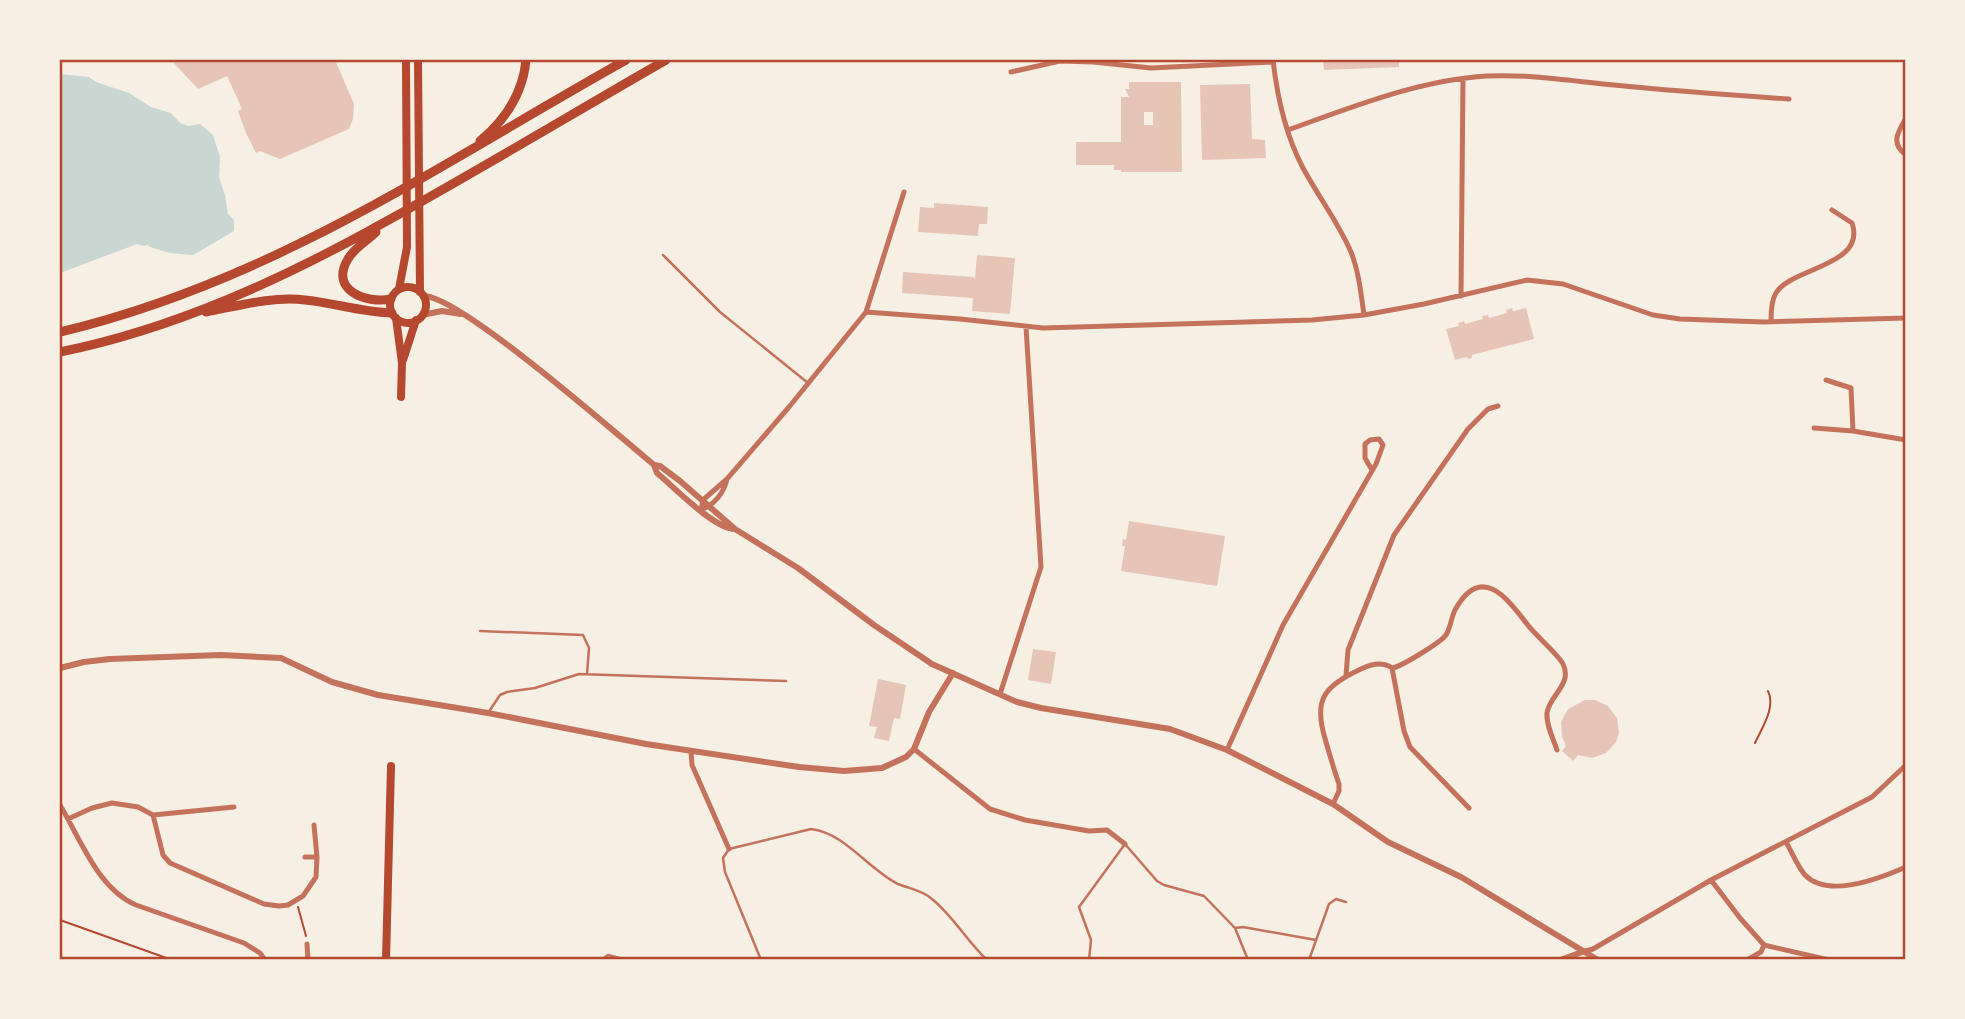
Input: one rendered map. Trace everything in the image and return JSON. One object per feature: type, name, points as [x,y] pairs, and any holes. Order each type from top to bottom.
[{"type":"highway","points":[[383,223],[375,234],[349,257],[344,276],[350,291],[360,298],[374,301],[391,299],[399,289],[407,247],[405,60]]},
{"type":"highway","points":[[402,363],[425,306],[422,294],[418,60]]},
{"type":"highway","points":[[462,157],[487,135],[512,106],[521,84],[526,60]]},
{"type":"highway","points":[[60,332],[155,306],[214,284],[291,249],[462,157],[626,60]]},
{"type":"highway","points":[[60,352],[120,337],[181,317],[297,268],[444,190],[666,60]]},
{"type":"highway","points":[[399,289],[408,287],[422,294]]},
{"type":"highway","points":[[181,317],[290,299],[394,316],[406,323],[419,318]]},
{"type":"highway","points":[[391,299],[402,363],[401,397]]},
{"type":"highway","points":[[386,960],[391,766]]},
{"type":"street","points":[[1011,72],[1060,61],[1151,68],[1273,61],[1288,130],[1302,166],[1351,252],[1359,275],[1364,315]]},
{"type":"street","points":[[1288,130],[1399,93],[1488,76],[1541,77],[1696,93],[1789,99]]},
{"type":"street","points":[[1461,296],[1463,79]]},
{"type":"street","points":[[1906,118],[1896,138],[1897,146],[1906,155]]},
{"type":"street","points":[[701,510],[703,500],[727,479],[866,312],[904,192]]},
{"type":"street","points":[[1771,320],[1777,290],[1825,265],[1853,243],[1852,223],[1832,210]]},
{"type":"street","points":[[866,312],[1043,328],[1298,321],[1364,315],[1461,296],[1516,281],[1543,280],[1653,314],[1700,321],[1906,318]]},
{"type":"street","points":[[422,294],[441,300],[463,314],[548,375],[654,465],[657,472],[701,510],[727,529],[735,529]]},
{"type":"street","points":[[419,318],[442,312],[463,314]]},
{"type":"street","points":[[1000,694],[1041,567],[1027,327]]},
{"type":"street","points":[[1826,380],[1851,388],[1853,431]]},
{"type":"street","points":[[1346,676],[1348,650],[1364,604],[1394,535],[1468,429],[1489,409],[1498,406]]},
{"type":"street","points":[[1814,428],[1906,440]]},
{"type":"street","points":[[1227,750],[1283,625],[1372,470],[1384,445],[1379,439],[1365,444],[1365,458],[1372,470]]},
{"type":"street","points":[[654,465],[660,466],[735,529],[798,568],[932,663],[1017,702],[1170,729],[1227,750],[1333,804],[1388,842],[1461,877],[1586,950],[1598,960]]},
{"type":"street","points":[[701,510],[710,506],[727,479]]},
{"type":"street","points":[[1392,668],[1406,664],[1442,639],[1448,632],[1455,610],[1471,592],[1483,587],[1499,591],[1565,668],[1562,688],[1549,706],[1547,714],[1557,750]]},
{"type":"street","points":[[60,668],[110,659],[221,655],[281,658],[353,689],[646,744],[799,767],[844,771],[891,765],[914,749],[929,712],[953,673]]},
{"type":"street","points":[[1333,804],[1339,784],[1322,729],[1319,708],[1322,699],[1329,689],[1346,676],[1375,664],[1387,664],[1392,668],[1404,731],[1410,747],[1469,808]]},
{"type":"street","points":[[914,749],[990,809],[1025,820],[1089,831],[1107,830],[1125,844]]},
{"type":"street","points":[[691,751],[692,765],[729,849]]},
{"type":"street","points":[[1560,960],[1593,949],[1711,880],[1872,797],[1906,765]]},
{"type":"street","points":[[68,819],[92,808],[112,803],[138,807],[153,815],[234,807]]},
{"type":"street","points":[[60,806],[104,878],[128,902],[244,943],[260,953],[265,960]]},
{"type":"street","points":[[153,815],[163,855],[175,866],[264,904],[279,906],[296,902],[313,883],[317,870],[314,825]]},
{"type":"street","points":[[1786,842],[1805,875],[1825,885],[1856,883],[1906,867]]},
{"type":"street","points":[[305,858],[317,857]]},
{"type":"street","points":[[1711,880],[1764,945],[1829,960]]},
{"type":"street","points":[[307,944],[308,960]]},
{"type":"street","points":[[1747,960],[1761,952],[1764,945]]},
{"type":"street","points":[[1761,952],[1765,960]]},
{"type":"lane","points":[[663,255],[720,312],[808,383]]},
{"type":"lane","points":[[480,631],[583,635],[589,648],[587,674]]},
{"type":"lane","points":[[488,713],[500,695],[507,692],[535,688],[559,679],[587,674],[786,681]]},
{"type":"lane","points":[[761,960],[725,872],[723,858],[729,849],[811,829],[825,832],[896,883],[932,898],[987,960]]},
{"type":"lane","points":[[1089,960],[1091,940],[1079,907],[1125,844],[1157,881],[1174,889],[1201,894],[1235,928],[1248,960]]},
{"type":"lane","points":[[1309,960],[1329,904],[1338,899],[1346,902]]},
{"type":"lane","points":[[1235,928],[1243,927],[1316,940]]},
{"type":"lane","points":[[601,960],[608,955],[627,960]]},
{"type":"path","points":[[1755,743],[1771,706],[1768,691]]},
{"type":"path","points":[[296,902],[307,944]]},
{"type":"path","points":[[60,920],[172,960]]},
{"type":"shaded area","points":[[60,74],[89,77],[129,93],[151,107],[171,113],[180,123],[188,126],[200,124],[213,135],[220,157],[219,177],[228,214],[234,220],[234,231],[193,255],[170,253],[137,244],[60,273]]},
{"type":"building","points":[[171,60],[335,60],[354,104],[353,119],[349,129],[280,159],[260,151],[256,153],[238,111],[242,109],[227,76],[198,89]]},
{"type":"building","points":[[1323,60],[1399,60],[1399,67],[1324,70]]},
{"type":"building","points":[[1129,82],[1181,82],[1182,172],[1121,172],[1114,170],[1114,165],[1076,165],[1076,142],[1121,142],[1121,97],[1129,97],[1125,89],[1129,89]],"holes":[[[1144,112],[1153,112],[1153,125],[1144,125]]]},
{"type":"building","points":[[1250,84],[1252,139],[1265,140],[1266,158],[1202,160],[1200,85]]},
{"type":"building","points":[[934,203],[988,207],[987,224],[979,224],[978,236],[918,232],[920,207],[934,208]]},
{"type":"building","points":[[977,255],[1015,258],[1010,314],[972,311],[973,298],[902,293],[903,272],[975,279]]},
{"type":"building","points":[[1512,308],[1513,311],[1526,308],[1534,339],[1472,355],[1472,358],[1455,360],[1446,329],[1459,326],[1458,323],[1464,321],[1465,324],[1483,319],[1482,316],[1488,315],[1489,318],[1507,313],[1506,310]]},
{"type":"building","points":[[1129,521],[1225,536],[1217,586],[1121,571],[1125,546],[1122,546],[1123,539],[1126,540]]},
{"type":"building","points":[[1033,649],[1056,652],[1051,684],[1028,680]]},
{"type":"building","points":[[878,679],[906,685],[900,719],[894,718],[889,741],[874,738],[877,727],[869,726]]},
{"type":"building","points":[[1585,700],[1595,700],[1608,706],[1617,718],[1619,733],[1616,742],[1606,753],[1592,758],[1578,755],[1573,761],[1562,751],[1566,746],[1561,722],[1568,709]]}]
